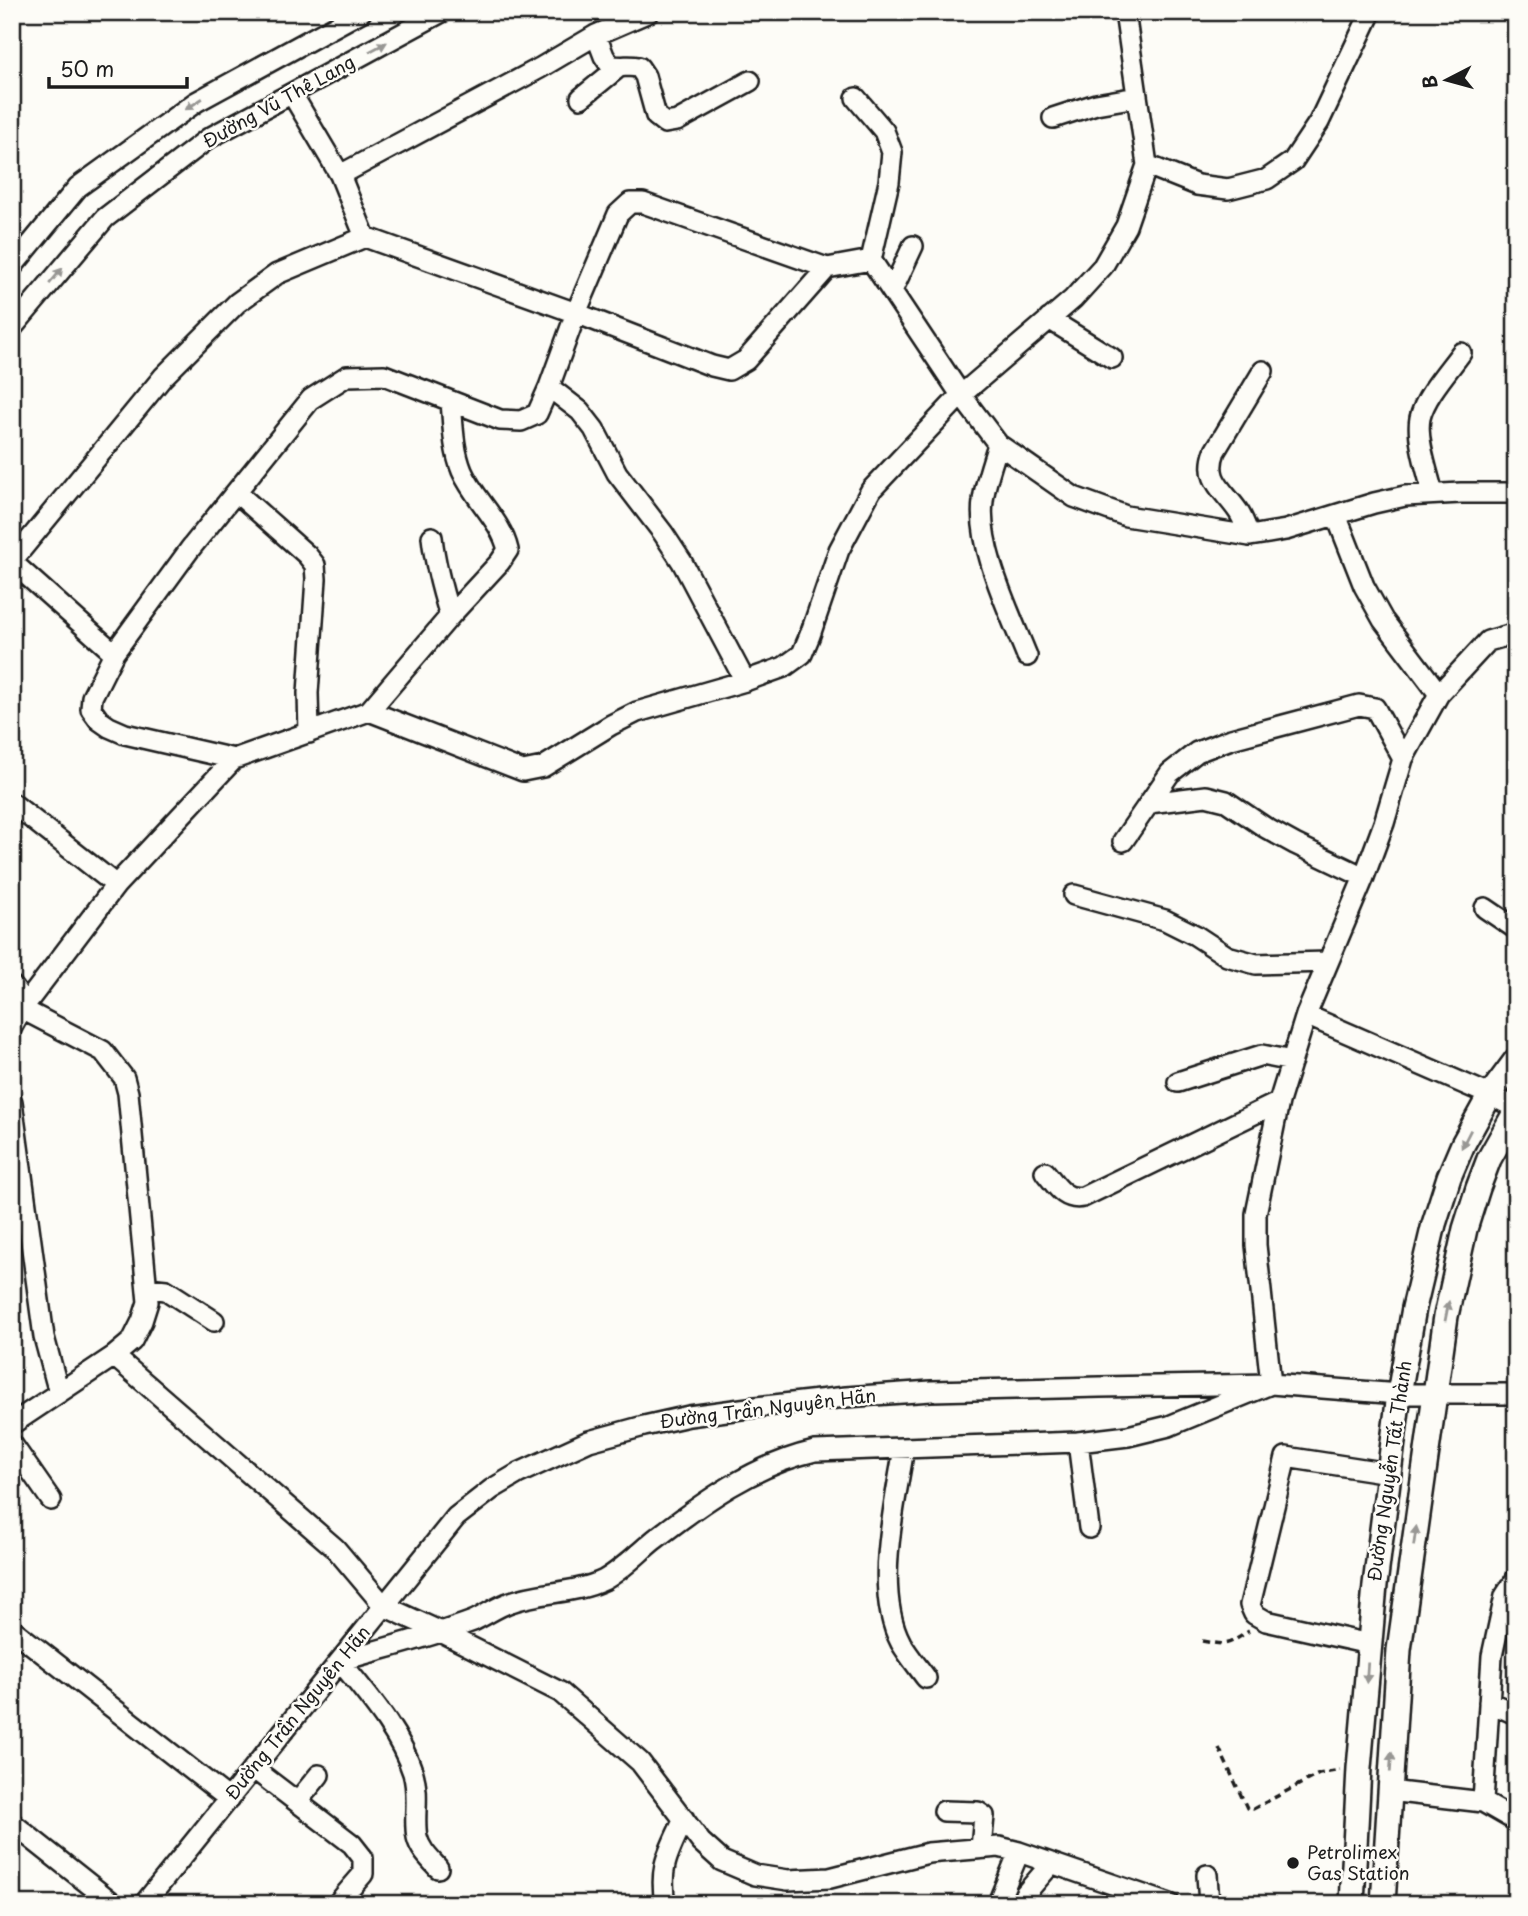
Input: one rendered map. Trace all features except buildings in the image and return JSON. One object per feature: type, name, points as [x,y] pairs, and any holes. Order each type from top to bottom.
[{"type":"main road","name":"Đường Nguyễn Tất Thành","points":[[1352,1904],[1369,1644],[1399,1394],[1414,1308],[1434,1224],[1449,1177],[1463,1144],[1490,1095],[1516,1060]]},
{"type":"main road","name":"Đường Nguyễn Tất Thành","points":[[1383,1904],[1399,1650],[1446,1315],[1465,1228],[1489,1159],[1516,1109]]},
{"type":"street","points":[[12,267],[78,187],[196,102],[361,12]]},
{"type":"street","name":"Đường Vũ Thê Lang","points":[[12,328],[105,218],[209,138],[442,12]]},
{"type":"street","points":[[340,175],[596,35],[649,12]]},
{"type":"street","points":[[369,711],[523,771],[543,767],[637,712],[745,681],[784,667],[802,654],[839,551],[871,490],[961,395],[1073,299],[1104,266],[1126,226],[1147,165],[1125,12]]},
{"type":"street","points":[[1147,165],[1197,185],[1228,189],[1267,179],[1293,161],[1319,122],[1371,12]]},
{"type":"street","points":[[596,35],[610,65],[639,67],[645,76],[656,116],[665,122],[677,121],[750,81]]},
{"type":"street","points":[[581,97],[619,67]]},
{"type":"street","points":[[292,93],[340,175],[365,237]]},
{"type":"street","points":[[1053,118],[1096,103],[1137,97]]},
{"type":"street","points":[[856,98],[884,131],[892,152],[889,183],[871,260],[961,395],[999,443],[1074,498],[1126,516],[1250,536],[1286,530],[1405,496],[1516,493]]},
{"type":"street","points":[[234,759],[125,734],[108,727],[91,709],[92,697],[114,653],[190,549],[311,399],[347,376],[384,375],[500,420],[522,421],[537,414],[618,214],[630,203],[643,203],[827,268],[871,260]]},
{"type":"street","points":[[114,653],[12,562],[163,377],[237,303],[276,274],[365,237],[729,370],[746,360],[827,268]]},
{"type":"street","points":[[892,291],[913,246]]},
{"type":"street","points":[[1049,319],[1112,358]]},
{"type":"street","points":[[1433,494],[1419,433],[1420,418],[1426,402],[1461,353]]},
{"type":"street","points":[[1250,536],[1239,512],[1213,478],[1210,464],[1263,371]]},
{"type":"street","points":[[549,387],[580,411],[594,429],[617,473],[682,562],[745,681]]},
{"type":"street","points":[[12,1027],[22,1009],[116,886],[234,759],[369,711],[500,562],[508,550],[505,537],[462,470],[455,446],[452,401]]},
{"type":"street","points":[[999,443],[983,501],[983,531],[990,560],[1027,656]]},
{"type":"street","points":[[236,492],[315,565],[308,693],[309,733]]},
{"type":"street","points":[[1336,515],[1364,586],[1384,620],[1439,694]]},
{"type":"street","points":[[432,537],[440,586],[450,616]]},
{"type":"street","points":[[438,1868],[422,1849],[417,1836],[417,1793],[412,1772],[384,1718],[340,1661],[441,1632],[476,1619],[509,1602],[581,1588],[604,1579],[705,1502],[776,1462],[815,1451],[1078,1442],[1128,1436],[1169,1426],[1271,1384],[1256,1245],[1256,1214],[1279,1102],[1307,1015],[1364,877],[1403,759],[1439,694],[1488,641],[1516,634]]},
{"type":"street","points":[[1123,841],[1170,773],[1197,752],[1231,739],[1359,705],[1375,708],[1403,759]]},
{"type":"street","points":[[1149,803],[1206,796],[1226,801],[1295,844],[1364,877]]},
{"type":"street","points":[[12,803],[116,886]]},
{"type":"street","points":[[1074,895],[1165,920],[1227,956],[1256,964],[1328,962]]},
{"type":"street","points":[[1485,908],[1516,929]]},
{"type":"street","points":[[12,986],[18,994],[22,1009],[103,1051],[124,1078],[128,1093],[148,1288],[148,1302],[132,1341],[12,1424]]},
{"type":"street","points":[[1307,1015],[1490,1095],[1516,1109]]},
{"type":"street","points":[[1178,1082],[1262,1055],[1292,1061]]},
{"type":"street","points":[[12,1101],[44,1336],[59,1393]]},
{"type":"street","points":[[1045,1172],[1066,1196],[1074,1199],[1083,1197],[1279,1102]]},
{"type":"street","points":[[148,1288],[166,1290],[214,1321]]},
{"type":"street","points":[[114,1356],[335,1548],[384,1606],[560,1692],[640,1762],[701,1842],[722,1861],[755,1875],[788,1880],[830,1878],[928,1853],[999,1847],[1019,1852],[1138,1898],[1170,1904]]},
{"type":"street","name":"Đường Trần Nguyên Hãn","points":[[144,1904],[456,1517],[492,1489],[519,1473],[589,1441],[689,1416],[846,1397],[906,1393],[1271,1384],[1399,1394],[1516,1394]]},
{"type":"street","points":[[1078,1442],[1089,1528]]},
{"type":"street","points":[[12,1444],[51,1500]]},
{"type":"street","points":[[904,1448],[886,1578],[890,1614],[901,1643],[926,1678]]},
{"type":"street","points":[[1369,1644],[1266,1620],[1254,1614],[1250,1605],[1286,1457],[1389,1473]]},
{"type":"street","points":[[1483,1802],[1492,1656],[1506,1596],[1516,1579]]},
{"type":"street","points":[[12,1629],[229,1799]]},
{"type":"street","points":[[1489,1702],[1511,1712],[1516,1711]]},
{"type":"street","points":[[254,1769],[352,1844],[363,1858],[363,1874],[337,1904]]},
{"type":"street","points":[[297,1802],[319,1775]]},
{"type":"street","points":[[1389,1791],[1483,1802],[1516,1821]]},
{"type":"street","points":[[944,1811],[978,1812],[984,1816],[981,1848]]},
{"type":"street","points":[[665,1904],[662,1883],[664,1863],[684,1819]]},
{"type":"street","points":[[12,1823],[114,1904]]},
{"type":"street","points":[[1000,1898],[1019,1852]]},
{"type":"street","points":[[1026,1894],[1051,1864]]},
{"type":"street","points":[[1207,1875],[1209,1904]]},
{"type":"path","points":[[1202,1641],[1225,1645],[1266,1620]]},
{"type":"path","points":[[1219,1748],[1247,1808],[1253,1810],[1319,1774],[1359,1768]]},
{"type":"place","name":"Petrolimex Gas Station","points":[[1293,1863]]}]
